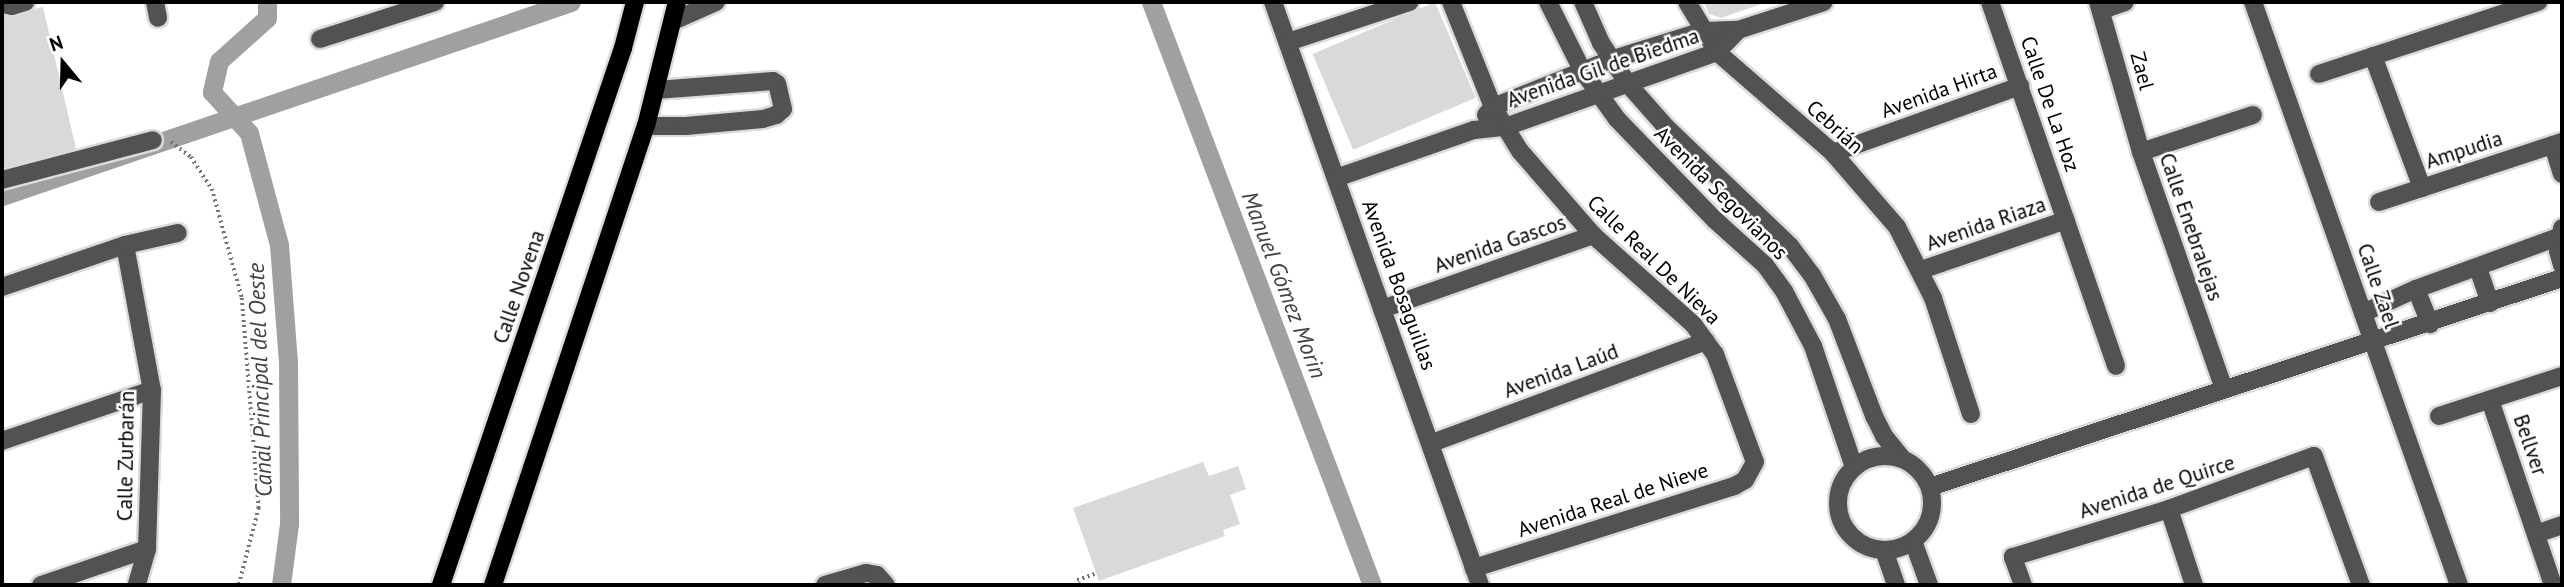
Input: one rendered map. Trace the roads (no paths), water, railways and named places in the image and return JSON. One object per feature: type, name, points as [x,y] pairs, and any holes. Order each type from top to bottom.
[{"type":"main road","name":"Calle Novena","points":[[441,585],[623,48],[635,2]]},
{"type":"main road","points":[[493,585],[646,126],[677,2]]},
{"type":"street","points":[[2,4],[12,6],[25,2]]},
{"type":"street","points":[[320,39],[415,5],[435,2]]},
{"type":"street","points":[[673,21],[716,2]]},
{"type":"street","name":"Avenida Bosaguillas","points":[[1273,2],[1432,443],[1477,577]]},
{"type":"street","points":[[1288,42],[1410,2]]},
{"type":"street","name":"Calle Real De Nieva","points":[[1451,2],[1493,107],[1547,184],[1593,236],[1693,324],[1715,354],[1755,462]]},
{"type":"street","name":"Avenida Segovianos","points":[[1548,2],[1582,70],[1598,95],[1636,140],[1765,265],[1784,291],[1813,346],[1854,467]]},
{"type":"street","name":"Avenida Segovianos","points":[[1583,2],[1610,60],[1628,84],[1666,127],[1790,246],[1812,275],[1837,319],[1874,416],[1884,436],[1902,458]]},
{"type":"street","name":"Cebrián","points":[[1687,2],[1717,52],[1833,153],[1897,227],[1921,270],[1971,414]]},
{"type":"street","name":"Avenida Gil de Biedma","points":[[1474,130],[1493,107],[1582,70],[1703,31],[1738,30],[1824,2]]},
{"type":"street","name":"Calle De La Hoz","points":[[1990,2],[2116,366]]},
{"type":"street","points":[[2100,6],[2125,2]]},
{"type":"street","name":"Calle Zael","points":[[2253,2],[2459,585]]},
{"type":"street","points":[[2319,74],[2538,2]]},
{"type":"street","name":"Zael","points":[[2100,6],[2141,152]]},
{"type":"street","name":"Avenida Gil de Biedma","points":[[1336,178],[1474,130],[1505,127],[1717,52],[1738,30]]},
{"type":"street","points":[[2373,56],[2422,188]]},
{"type":"street","points":[[646,126],[687,126],[763,119],[783,109],[777,83],[773,81],[656,90]]},
{"type":"street","name":"Avenida Hirta","points":[[1833,153],[2020,86]]},
{"type":"street","name":"Calle Enebralejas","points":[[2224,389],[2141,152],[2253,115]]},
{"type":"street","points":[[2,180],[153,140]]},
{"type":"street","points":[[2558,143],[2562,174]]},
{"type":"street","name":"Ampudia","points":[[2379,202],[2558,143]]},
{"type":"street","name":"Avenida Riaza","points":[[1921,270],[2066,220]]},
{"type":"street","points":[[2363,313],[2416,289],[2478,268],[2560,232],[2558,251],[2562,265]]},
{"type":"street","points":[[2,287],[125,245],[178,233]]},
{"type":"street","name":"Avenida Gascos","points":[[1382,309],[1593,236]]},
{"type":"street","name":"Calle Zurbarán","points":[[125,245],[152,390],[147,550],[138,585]]},
{"type":"street","points":[[2478,268],[2490,303]]},
{"type":"street","points":[[1930,487],[2430,324],[2562,278]]},
{"type":"street","points":[[2416,289],[2430,324]]},
{"type":"street","name":"Avenida Laúd","points":[[1432,443],[1706,341]]},
{"type":"street","points":[[2439,416],[2562,376]]},
{"type":"street","points":[[2,442],[152,390]]},
{"type":"street","name":"Bellver","points":[[2490,400],[2553,585]]},
{"type":"street","points":[[1876,456],[1902,458],[1924,474],[1930,487],[1932,511],[1922,533],[1913,541],[1884,550],[1857,541],[1840,519],[1839,491],[1854,467],[1876,456]]},
{"type":"street","name":"Avenida de Quirce","points":[[2024,585],[2013,556],[2169,509],[2314,456],[2361,585]]},
{"type":"street","name":"Avenida Real de Nieve","points":[[1477,577],[1734,486],[1745,480],[1755,462]]},
{"type":"street","points":[[2169,509],[2194,585]]},
{"type":"street","points":[[2536,534],[2562,525]]},
{"type":"street","points":[[1913,541],[1929,585]]},
{"type":"street","points":[[41,585],[147,550]]},
{"type":"street","points":[[1884,550],[1896,585]]},
{"type":"street","points":[[825,585],[866,573],[877,575],[886,585]]},
{"type":"waterway","name":"Canal Principal del Oeste","points":[[267,2],[267,18],[219,61],[212,92],[249,133],[279,245],[288,362],[289,524],[281,585]]},
{"type":"waterway","points":[[2,196],[571,2]]},
{"type":"waterway","name":"Manuel Gómez Morin","points":[[1151,2],[1372,585]]}]
